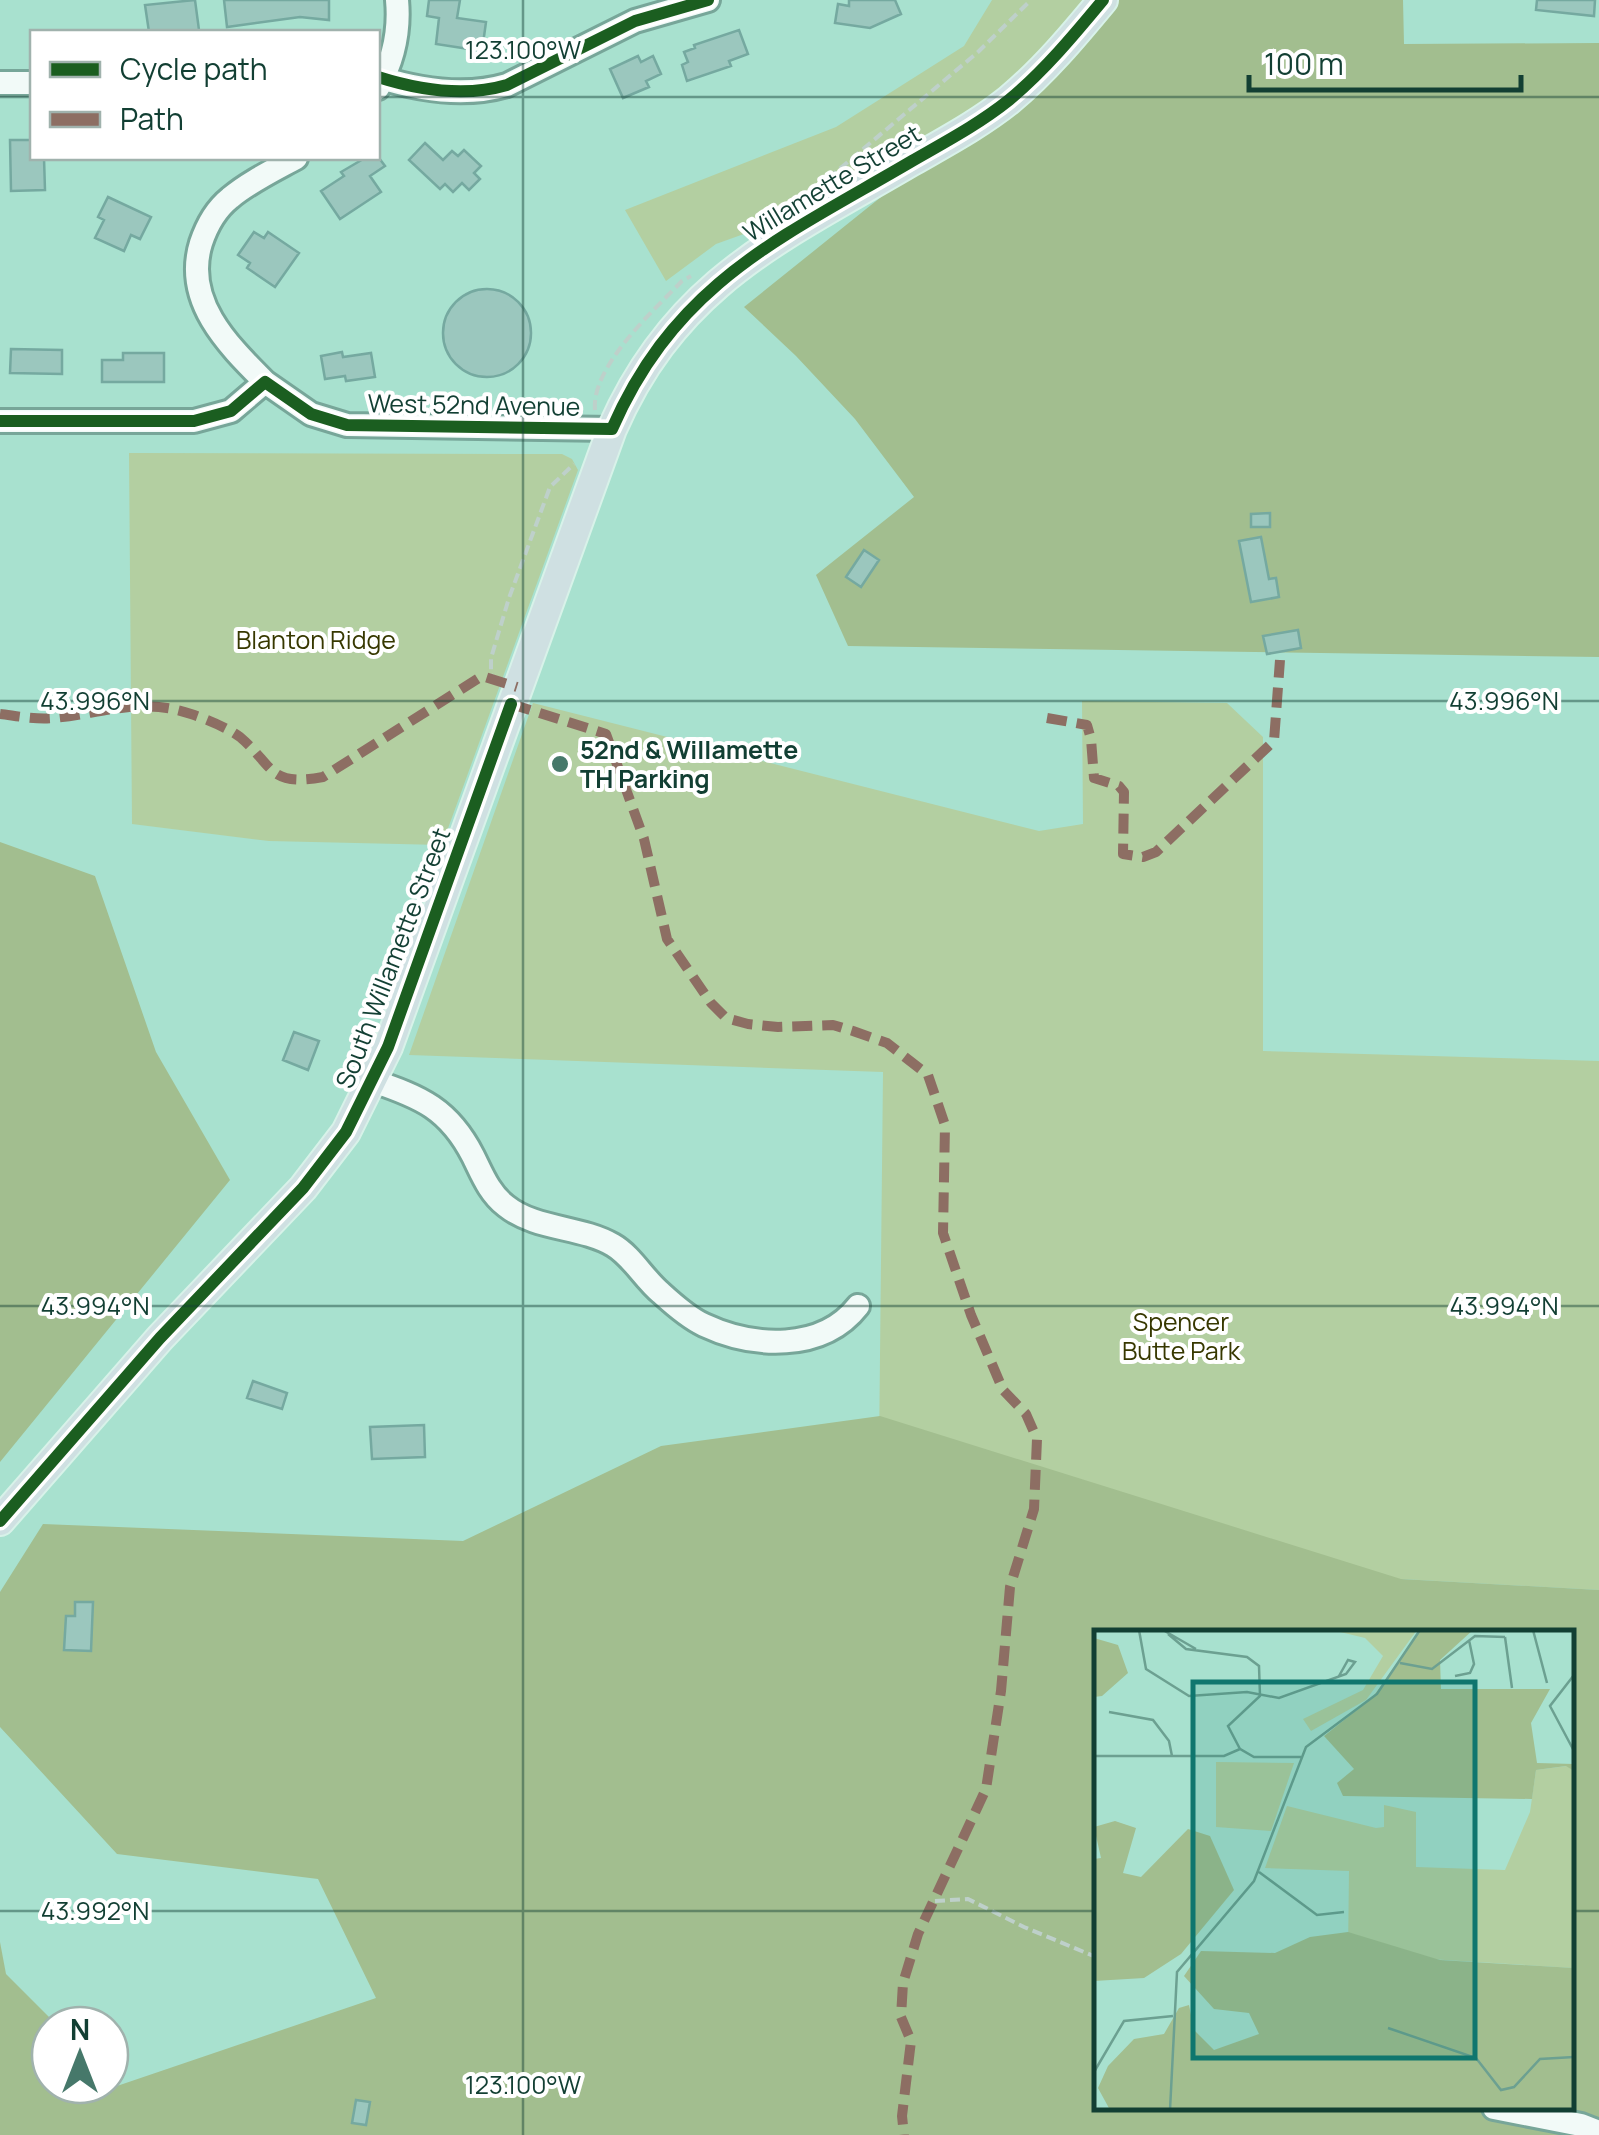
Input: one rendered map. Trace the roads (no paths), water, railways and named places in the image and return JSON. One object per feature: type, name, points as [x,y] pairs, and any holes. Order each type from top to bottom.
[{"type":"main road","name":"Willamette Street","points":[[512,704],[612,429],[640,371],[680,319],[719,280],[1008,100],[1064,46],[1103,0]]},
{"type":"main road","name":"South Willamette Street","points":[[0,1521],[160,1338],[302,1188],[346,1132],[373,1081],[512,704]]},
{"type":"street","points":[[380,78],[398,32],[397,0]]},
{"type":"street","points":[[380,81],[486,91],[507,85],[635,21],[708,0]]},
{"type":"street","points":[[0,82],[30,83]]},
{"type":"street","name":"West 52nd Avenue","points":[[293,160],[228,199],[208,223],[198,252],[198,282],[209,315],[228,344],[265,382],[310,414],[347,426],[612,429]]},
{"type":"street","points":[[0,421],[194,421],[231,410],[265,382]]},
{"type":"street","points":[[373,1081],[411,1094],[442,1111],[466,1140],[489,1188],[517,1214],[577,1230],[613,1245],[662,1294],[703,1325],[762,1342],[794,1342],[845,1322],[858,1306]]},
{"type":"street","points":[[1504,2110],[1599,2132]]},
{"type":"place","name":"52nd & Willamette TH Parking","points":[[560,764]]},
{"type":"park label","name":"Blanton Ridge","points":[[316,640]]},
{"type":"park label","name":"Spencer Butte Park","points":[[1181,1336]]}]
